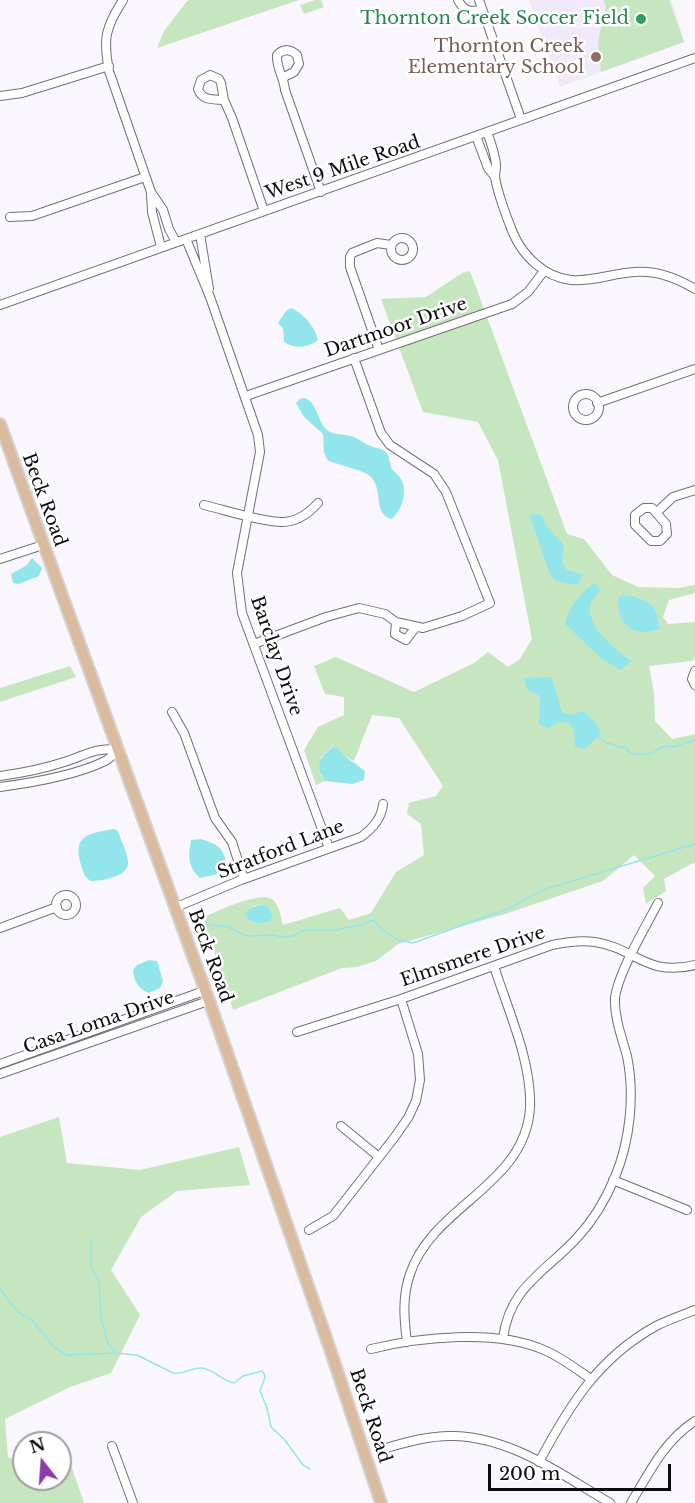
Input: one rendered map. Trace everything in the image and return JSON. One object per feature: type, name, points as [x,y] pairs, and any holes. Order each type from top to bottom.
[{"type":"main road","name":"Beck Road","points":[[0,424],[206,996],[329,1346],[381,1503]]},
{"type":"street","points":[[123,0],[110,22],[106,37],[105,51],[108,66],[145,177],[151,192],[163,210],[176,242]]},
{"type":"street","points":[[458,0],[462,8],[470,12],[481,10]]},
{"type":"street","points":[[479,0],[520,119]]},
{"type":"street","name":"West 9 Mile Road","points":[[0,305],[695,58]]},
{"type":"street","points":[[0,96],[22,93],[108,66]]},
{"type":"street","points":[[284,77],[285,90],[321,192]]},
{"type":"street","points":[[224,100],[264,212]]},
{"type":"street","points":[[487,132],[497,166],[495,177]]},
{"type":"street","points":[[476,136],[488,168],[495,177],[519,244],[544,271],[572,280],[646,272],[683,281],[695,289]]},
{"type":"street","points":[[10,217],[32,216],[145,177]]},
{"type":"street","points":[[151,192],[152,212],[161,247]]},
{"type":"street","name":"Barclay Drive","points":[[200,234],[208,272],[210,297]]},
{"type":"street","name":"Barclay Drive","points":[[186,239],[210,297],[258,435],[260,452],[246,516],[237,573],[242,613],[329,848]]},
{"type":"street","points":[[379,350],[350,267],[350,257],[352,253],[377,243],[391,245]]},
{"type":"street","name":"Dartmoor Drive","points":[[246,396],[512,304],[528,292],[544,271]]},
{"type":"street","points":[[255,644],[326,617],[359,608],[385,614],[396,622],[415,628],[439,625],[490,603],[446,492],[434,474],[390,445],[381,433],[354,358]]},
{"type":"street","points":[[597,403],[695,369]]},
{"type":"street","points":[[657,512],[673,498],[695,490]]},
{"type":"street","points":[[204,505],[246,516],[282,522],[310,512],[318,503]]},
{"type":"street","points":[[644,508],[652,508],[657,512],[668,529],[663,540],[655,542],[636,527],[634,519],[638,511],[644,508]]},
{"type":"street","points":[[0,559],[43,545]]},
{"type":"street","points":[[396,622],[395,634],[406,640],[415,628]]},
{"type":"street","points":[[695,670],[692,679],[695,685]]},
{"type":"street","points":[[172,712],[184,733],[215,818],[232,842],[244,879]]},
{"type":"street","points":[[0,776],[45,767],[101,748],[118,749]]},
{"type":"street","points":[[0,787],[26,784],[75,771],[106,761],[118,749]]},
{"type":"street","name":"Stratford Lane","points":[[174,908],[244,879],[361,837],[370,831],[382,812],[382,804]]},
{"type":"street","points":[[503,1340],[508,1314],[523,1289],[533,1277],[577,1239],[600,1205],[613,1180],[625,1145],[631,1105],[630,1076],[615,1000],[631,957],[658,903]]},
{"type":"street","points":[[0,928],[57,907]]},
{"type":"street","name":"Elmsmere Drive","points":[[297,1032],[401,999],[552,945],[567,942],[595,942],[663,968],[695,966]]},
{"type":"street","points":[[406,1342],[404,1298],[410,1273],[425,1245],[438,1230],[456,1211],[492,1183],[511,1160],[523,1137],[530,1110],[527,1069],[494,966]]},
{"type":"street","name":"Casa Loma Drive","points":[[0,1064],[206,996]]},
{"type":"street","name":"Casa Loma Drive","points":[[0,1074],[206,996]]},
{"type":"street","points":[[309,1230],[333,1216],[408,1118],[416,1101],[420,1080],[418,1054],[401,999]]},
{"type":"street","points":[[341,1126],[379,1157]]},
{"type":"street","points":[[613,1180],[687,1210]]},
{"type":"street","points":[[539,1462],[556,1430],[591,1379],[611,1358],[641,1335],[695,1310]]},
{"type":"street","points":[[371,1349],[406,1342],[453,1338],[503,1340],[543,1349],[591,1379]]},
{"type":"street","points":[[632,1503],[670,1441],[695,1421]]},
{"type":"street","points":[[383,1449],[425,1438],[472,1437],[512,1448],[610,1503]]},
{"type":"street","points":[[112,1446],[133,1503]]},
{"type":"shaded area","name":"Thornton Creek Elementary School","points":[[529,0],[671,0],[685,42],[560,87]]},
{"type":"green space","points":[[188,0],[299,0],[157,48],[164,31]]},
{"type":"green space","points":[[321,0],[324,7],[304,14],[300,5]]},
{"type":"green space","points":[[604,0],[669,0],[684,42],[601,72],[598,41],[606,7]]},
{"type":"green space","points":[[470,271],[567,534],[584,539],[612,575],[638,587],[677,588],[695,585],[695,593],[669,600],[663,617],[668,624],[695,622],[695,657],[692,661],[649,666],[654,693],[655,721],[672,739],[695,734],[695,864],[664,879],[666,891],[646,904],[643,888],[655,876],[634,855],[603,881],[505,914],[398,944],[376,961],[357,967],[342,968],[233,1010],[211,942],[205,931],[204,917],[238,903],[266,897],[272,899],[276,904],[283,925],[340,908],[349,920],[371,913],[396,872],[424,855],[421,824],[407,814],[409,803],[436,796],[443,786],[399,718],[372,715],[354,761],[332,747],[321,757],[321,775],[325,781],[316,785],[304,750],[318,727],[344,715],[344,697],[325,694],[314,666],[336,657],[414,692],[474,663],[488,652],[508,667],[520,659],[532,639],[498,460],[478,422],[423,412],[381,299],[426,297],[462,273]],"holes":[[[261,905],[269,922],[258,924],[248,920],[246,913],[253,906]]]},
{"type":"green space","points":[[70,666],[76,677],[0,702],[0,688]]},
{"type":"green space","points":[[59,1117],[67,1163],[140,1170],[239,1147],[250,1185],[177,1191],[141,1217],[111,1270],[140,1315],[111,1373],[70,1387],[5,1419],[8,1458],[12,1458],[12,1491],[72,1491],[72,1468],[84,1503],[0,1503],[0,1137]]},
{"type":"water","points":[[291,308],[308,321],[318,340],[301,347],[284,342],[283,328],[278,323],[286,311]]},
{"type":"water","points":[[305,398],[313,405],[323,425],[330,432],[354,437],[386,452],[391,468],[401,479],[404,490],[401,506],[391,519],[382,512],[377,489],[369,475],[327,460],[323,434],[304,417],[296,403]]},
{"type":"water","points":[[529,514],[541,515],[548,528],[564,545],[562,563],[566,570],[583,574],[577,585],[556,581],[550,574]]},
{"type":"water","points":[[32,558],[42,568],[39,576],[19,584],[13,583],[11,574],[27,565]]},
{"type":"water","points":[[595,583],[600,591],[591,602],[590,610],[596,628],[610,644],[632,661],[620,670],[601,658],[565,624],[576,600]]},
{"type":"water","points":[[626,595],[650,604],[654,608],[660,628],[643,632],[635,631],[623,622],[618,607],[619,597]]},
{"type":"water","points":[[551,677],[562,712],[571,715],[583,711],[597,724],[601,734],[585,749],[575,747],[574,731],[570,723],[558,722],[549,728],[539,724],[540,696],[527,689],[524,678]]},
{"type":"water","points":[[333,747],[338,748],[346,758],[365,771],[364,780],[353,784],[325,781],[319,766],[324,755]]},
{"type":"water","points":[[117,830],[125,848],[127,868],[119,875],[91,881],[85,876],[81,865],[79,847],[81,842],[90,835]]},
{"type":"water","points":[[201,839],[216,845],[222,851],[226,862],[223,873],[200,878],[193,870],[189,856],[191,840]]},
{"type":"water","points":[[267,906],[273,916],[269,922],[258,924],[248,920],[245,913],[252,907]]},
{"type":"water","points":[[149,960],[157,961],[163,981],[160,988],[149,993],[137,984],[133,970],[137,965]]},
{"type":"waterway","points":[[599,737],[607,743],[626,748],[630,753],[640,754],[652,753],[664,746],[673,747],[695,740]]},
{"type":"waterway","points":[[203,924],[228,927],[246,936],[282,937],[292,936],[306,930],[336,930],[373,920],[396,939],[413,943],[510,908],[546,889],[695,844]]},
{"type":"waterway","points":[[91,1240],[91,1266],[99,1282],[101,1319],[108,1343],[115,1352]]},
{"type":"waterway","points":[[0,1289],[17,1311],[33,1321],[54,1347],[67,1355],[115,1353],[137,1355],[173,1373],[202,1368],[234,1383],[243,1376],[262,1371],[265,1378],[260,1391],[271,1427],[284,1439],[303,1465],[310,1469]]},
{"type":"place","name":"Thornton Creek Soccer Field","points":[[641,19]]},
{"type":"place","name":"Thornton Creek Elementary School","points":[[596,57]]}]
